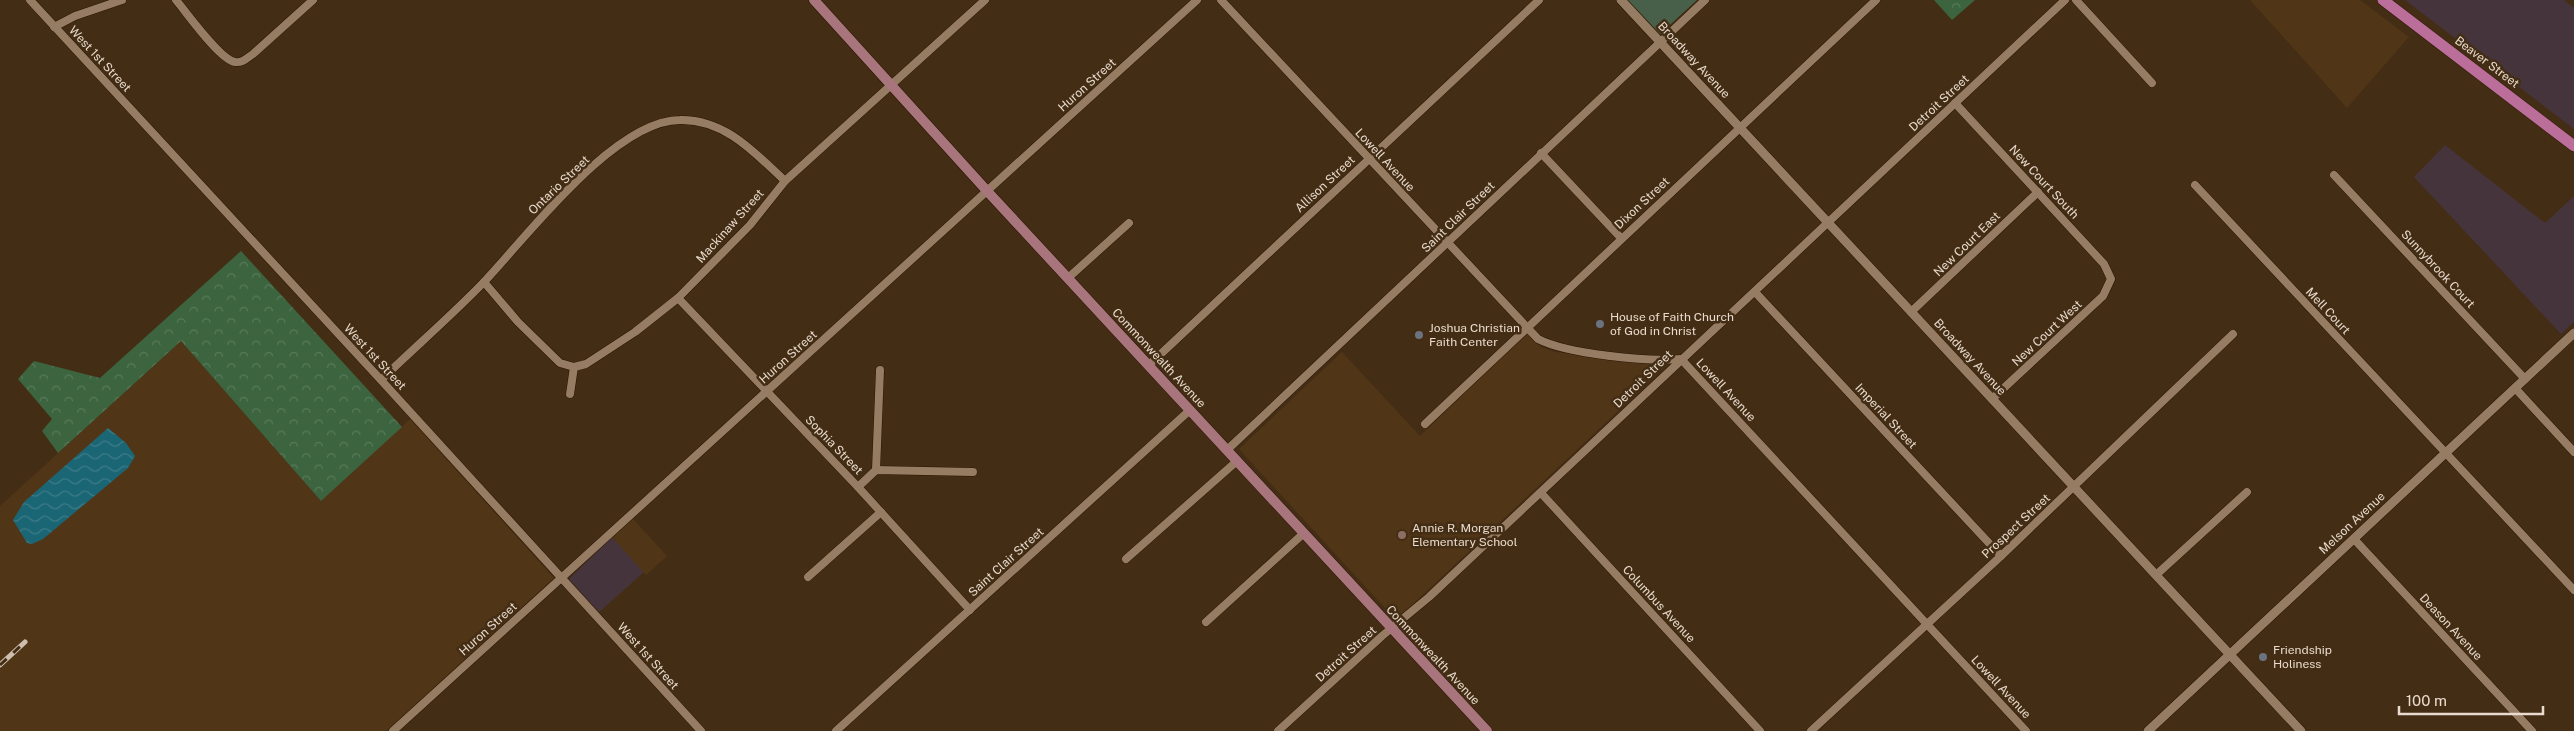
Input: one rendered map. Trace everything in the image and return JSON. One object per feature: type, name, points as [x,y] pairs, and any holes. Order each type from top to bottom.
[{"type":"main road","name":"Commonwealth Avenue","points":[[814,0],[893,84],[988,192],[1487,731]]},
{"type":"main road","name":"Beaver Street","points":[[2383,0],[2574,146]]},
{"type":"street","name":"West 1st Street","points":[[30,0],[381,380],[701,731]]},
{"type":"street","points":[[54,27],[75,16],[122,0]]},
{"type":"street","points":[[176,0],[224,56],[236,62],[243,61],[253,54],[313,0]]},
{"type":"street","name":"Mackinaw Street","points":[[574,367],[586,364],[635,332],[678,298],[750,225],[785,181],[985,0]]},
{"type":"street","name":"Huron Street","points":[[393,731],[1197,0]]},
{"type":"street","name":"Lowell Avenue","points":[[1221,0],[1538,339],[1563,349],[1664,360],[1681,358],[2026,731]]},
{"type":"street","name":"Allison Street","points":[[1149,365],[1539,0]]},
{"type":"street","name":"Broadway Avenue","points":[[1621,0],[2301,731]]},
{"type":"street","name":"Saint Clair Street","points":[[1227,450],[1705,0]]},
{"type":"street","name":"Dixon Street","points":[[1424,424],[1876,0]]},
{"type":"street","name":"Detroit Street","points":[[1278,731],[1429,597],[1541,493],[1681,358],[1828,224],[2065,0]]},
{"type":"street","points":[[2076,0],[2152,83]]},
{"type":"street","name":"New Court South","points":[[1955,103],[2104,264],[2111,279]]},
{"type":"street","name":"Ontario Street","points":[[381,380],[484,282],[537,222],[586,174],[633,136],[666,121],[693,121],[720,128],[744,144],[785,181]]},
{"type":"street","points":[[1542,153],[1621,238]]},
{"type":"street","name":"Sunnybrook Court","points":[[2334,175],[2525,379]]},
{"type":"street","name":"Mell Court","points":[[2195,185],[2574,590]]},
{"type":"street","name":"New Court East","points":[[1911,312],[2038,192]]},
{"type":"street","points":[[1068,278],[1129,223]]},
{"type":"street","name":"New Court West","points":[[1992,399],[2103,296],[2111,279]]},
{"type":"street","points":[[484,282],[538,343],[560,363],[574,367],[570,394]]},
{"type":"street","name":"Imperial Street","points":[[1755,292],[2001,556]]},
{"type":"street","name":"Sophia Street","points":[[678,298],[858,487],[970,610]]},
{"type":"street","name":"Melson Avenue","points":[[2148,731],[2574,333]]},
{"type":"street","name":"Prospect Street","points":[[1811,731],[2001,556],[2233,334]]},
{"type":"street","points":[[858,487],[876,470],[880,370]]},
{"type":"street","points":[[2515,388],[2574,452]]},
{"type":"street","name":"Saint Clair Street","points":[[836,731],[1190,410]]},
{"type":"street","points":[[1126,559],[1237,461]]},
{"type":"street","points":[[876,470],[973,472]]},
{"type":"street","points":[[2156,575],[2246,492]]},
{"type":"street","name":"Columbus Avenue","points":[[1541,493],[1760,731]]},
{"type":"street","points":[[808,576],[881,512]]},
{"type":"street","points":[[1206,622],[1304,533]]},
{"type":"street","name":"Deason Avenue","points":[[2354,539],[2532,731]]},
{"type":"shaded area","points":[[2250,0],[2360,0],[2409,37],[2347,108]]},
{"type":"shaded area","points":[[2405,0],[2564,0],[2574,8],[2574,129]]},
{"type":"shaded area","points":[[2445,145],[2545,223],[2574,196],[2574,322],[2561,334],[2414,177]]},
{"type":"shaded area","name":"Annie R. Morgan Elementary School","points":[[1527,333],[1541,347],[1555,352],[1668,364],[1396,620],[1239,449],[1342,352],[1420,436]]},
{"type":"shaded area","points":[[181,341],[321,501],[410,419],[554,578],[386,731],[0,731],[0,506]]},
{"type":"shaded area","points":[[633,519],[667,556],[646,575],[612,537]]},
{"type":"shaded area","points":[[612,537],[644,572],[599,612],[569,579]]},
{"type":"green space","points":[[1628,0],[1697,0],[1660,34]]},
{"type":"green space","points":[[1934,0],[1975,0],[1952,20]]},
{"type":"green space","points":[[241,251],[402,427],[321,501],[181,341],[58,453],[42,431],[52,419],[18,379],[34,361],[100,378]]},
{"type":"water","points":[[108,428],[126,443],[135,456],[128,468],[43,539],[32,544],[27,543],[13,520],[24,502]]},
{"type":"railway","points":[[0,665],[25,642]]},
{"type":"place","name":"House of Faith Church of God in Christ","points":[[1600,324]]},
{"type":"place","name":"Joshua Christian Faith Center","points":[[1419,335]]},
{"type":"place","name":"Annie R. Morgan Elementary School","points":[[1402,535]]},
{"type":"place","name":"Friendship Holiness","points":[[2263,657]]}]
